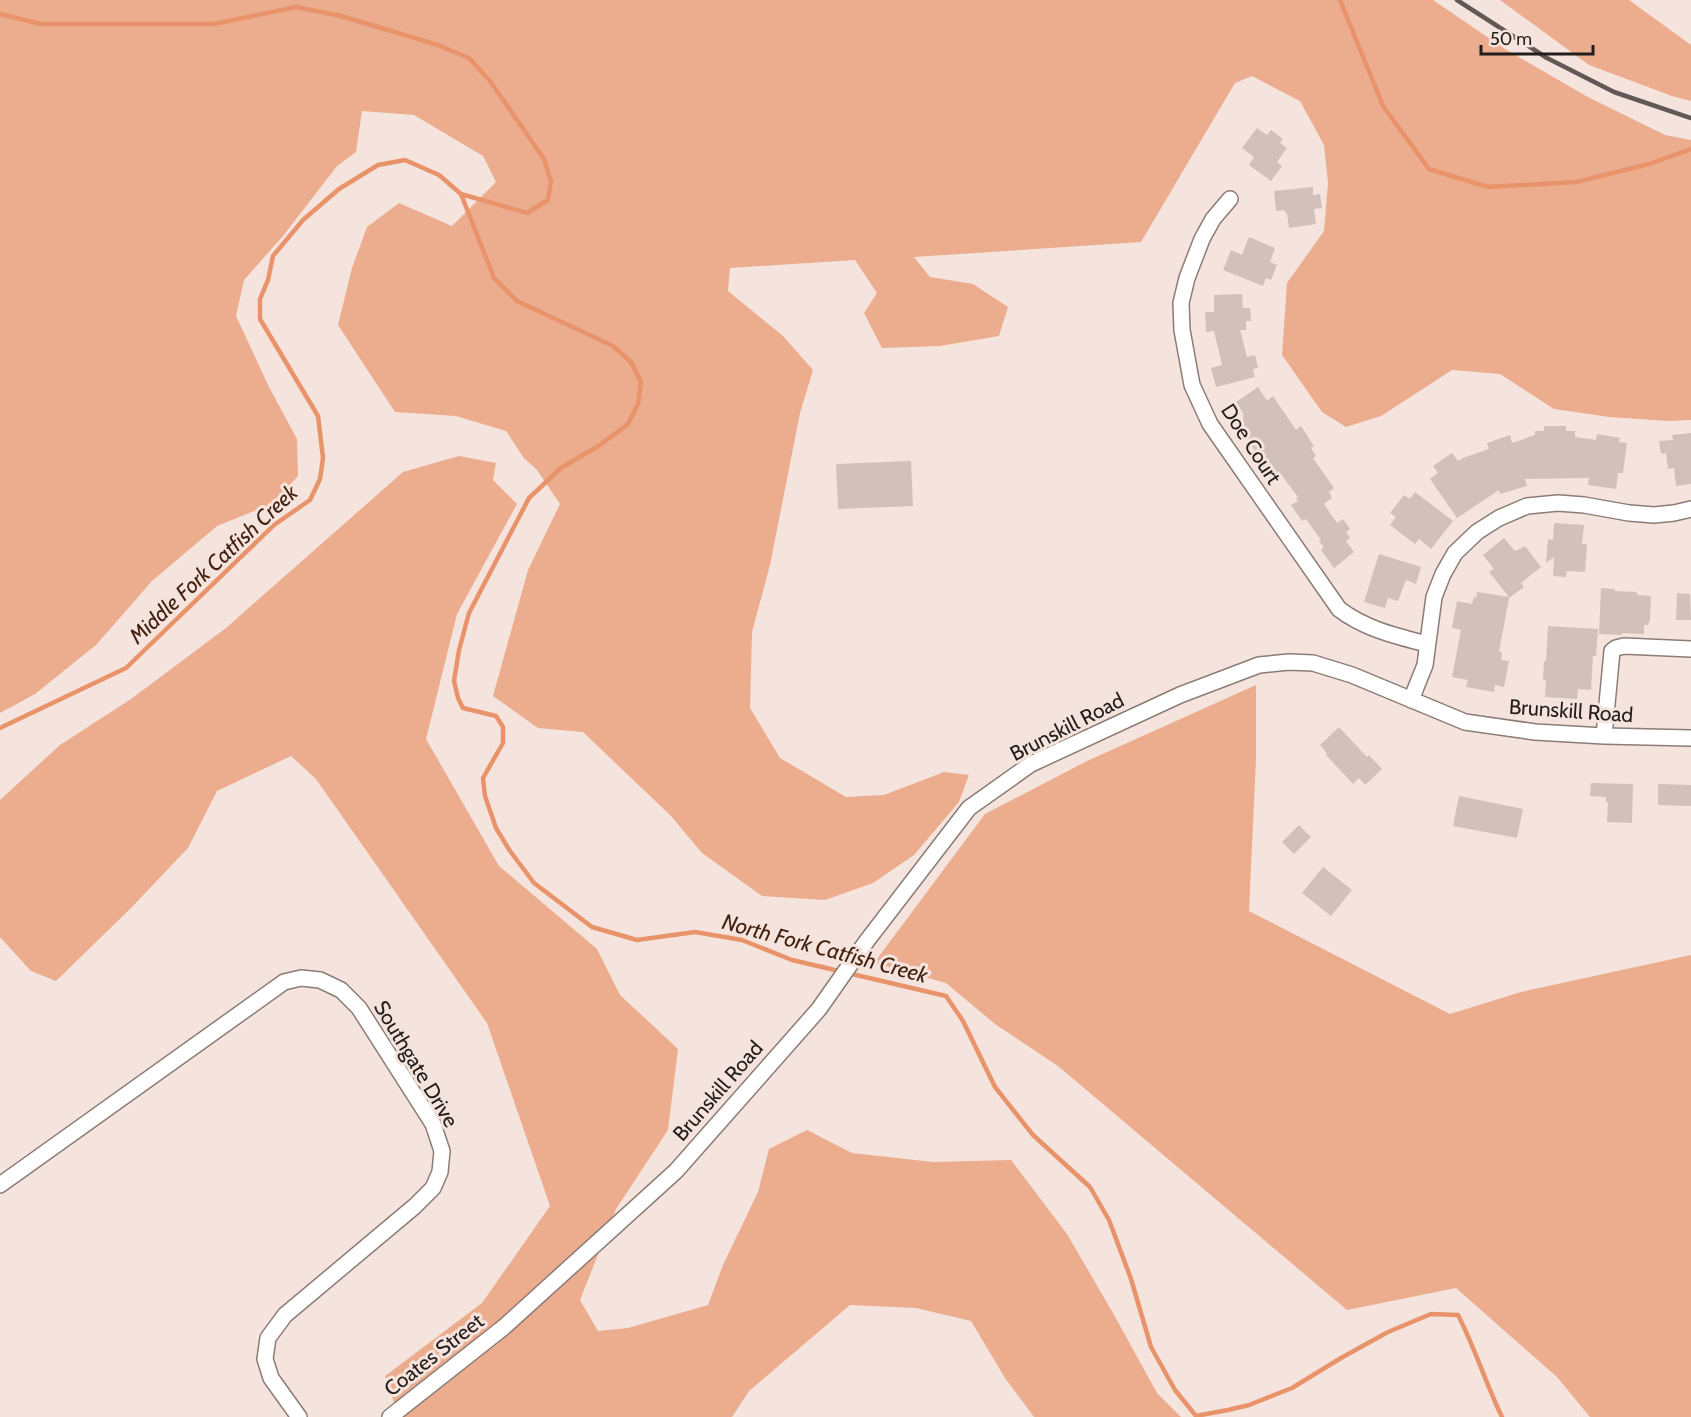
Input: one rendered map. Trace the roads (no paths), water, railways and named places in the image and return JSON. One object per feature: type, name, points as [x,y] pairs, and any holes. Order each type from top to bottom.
[{"type":"street","name":"Doe Court","points":[[1230,199],[1213,219],[1202,238],[1187,278],[1181,303],[1182,330],[1192,385],[1210,424],[1339,609],[1373,629],[1427,644]]},
{"type":"street","points":[[1411,700],[1425,665],[1434,597],[1443,574],[1455,553],[1477,532],[1499,518],[1527,506],[1558,503],[1654,515],[1691,509]]},
{"type":"street","points":[[1604,736],[1612,651],[1624,646],[1691,649]]},
{"type":"street","name":"Brunskill Road","points":[[504,1327],[676,1171],[819,1008],[866,942],[969,808],[1031,764],[1180,695],[1259,665],[1289,662],[1313,663],[1352,675],[1465,722],[1535,732],[1691,738]]},
{"type":"street","name":"Southgate Drive","points":[[0,1185],[284,982],[301,978],[320,980],[341,990],[359,1008],[433,1124],[442,1151],[440,1172],[433,1188],[415,1206],[285,1315],[268,1338],[265,1359],[271,1378],[299,1417]]},
{"type":"street","name":"Coates Street","points":[[390,1417],[504,1327]]},
{"type":"waterway","name":"Middle Fork Catfish Creek","points":[[1340,0],[1383,106],[1429,169],[1488,187],[1576,182],[1649,164],[1691,149]]},
{"type":"waterway","name":"Middle Fork Catfish Creek","points":[[0,14],[41,24],[214,24],[296,7],[341,16],[438,45],[469,58],[490,81],[544,159],[551,181],[548,200],[527,213],[461,194],[439,175],[405,160],[378,165],[339,189],[303,220],[273,256],[268,280],[260,299],[260,319],[318,416],[323,458],[320,479],[310,500],[274,525],[126,668],[0,728]]},
{"type":"waterway","name":"North Fork Catfish Creek","points":[[461,194],[494,278],[517,301],[613,346],[631,362],[641,382],[638,404],[628,424],[600,445],[561,468],[529,498],[469,613],[459,650],[454,681],[463,708],[496,716],[503,727],[503,743],[483,778],[485,796],[496,828],[534,883],[592,927],[637,940],[695,932],[742,940],[792,960],[946,996],[963,1021],[995,1087],[1033,1135],[1090,1187],[1109,1220],[1131,1279],[1151,1347],[1175,1390],[1196,1416],[1249,1405],[1292,1388],[1388,1332],[1431,1314],[1458,1315],[1502,1417]]},
{"type":"railway","points":[[1457,0],[1547,58],[1614,92],[1691,118]]}]
